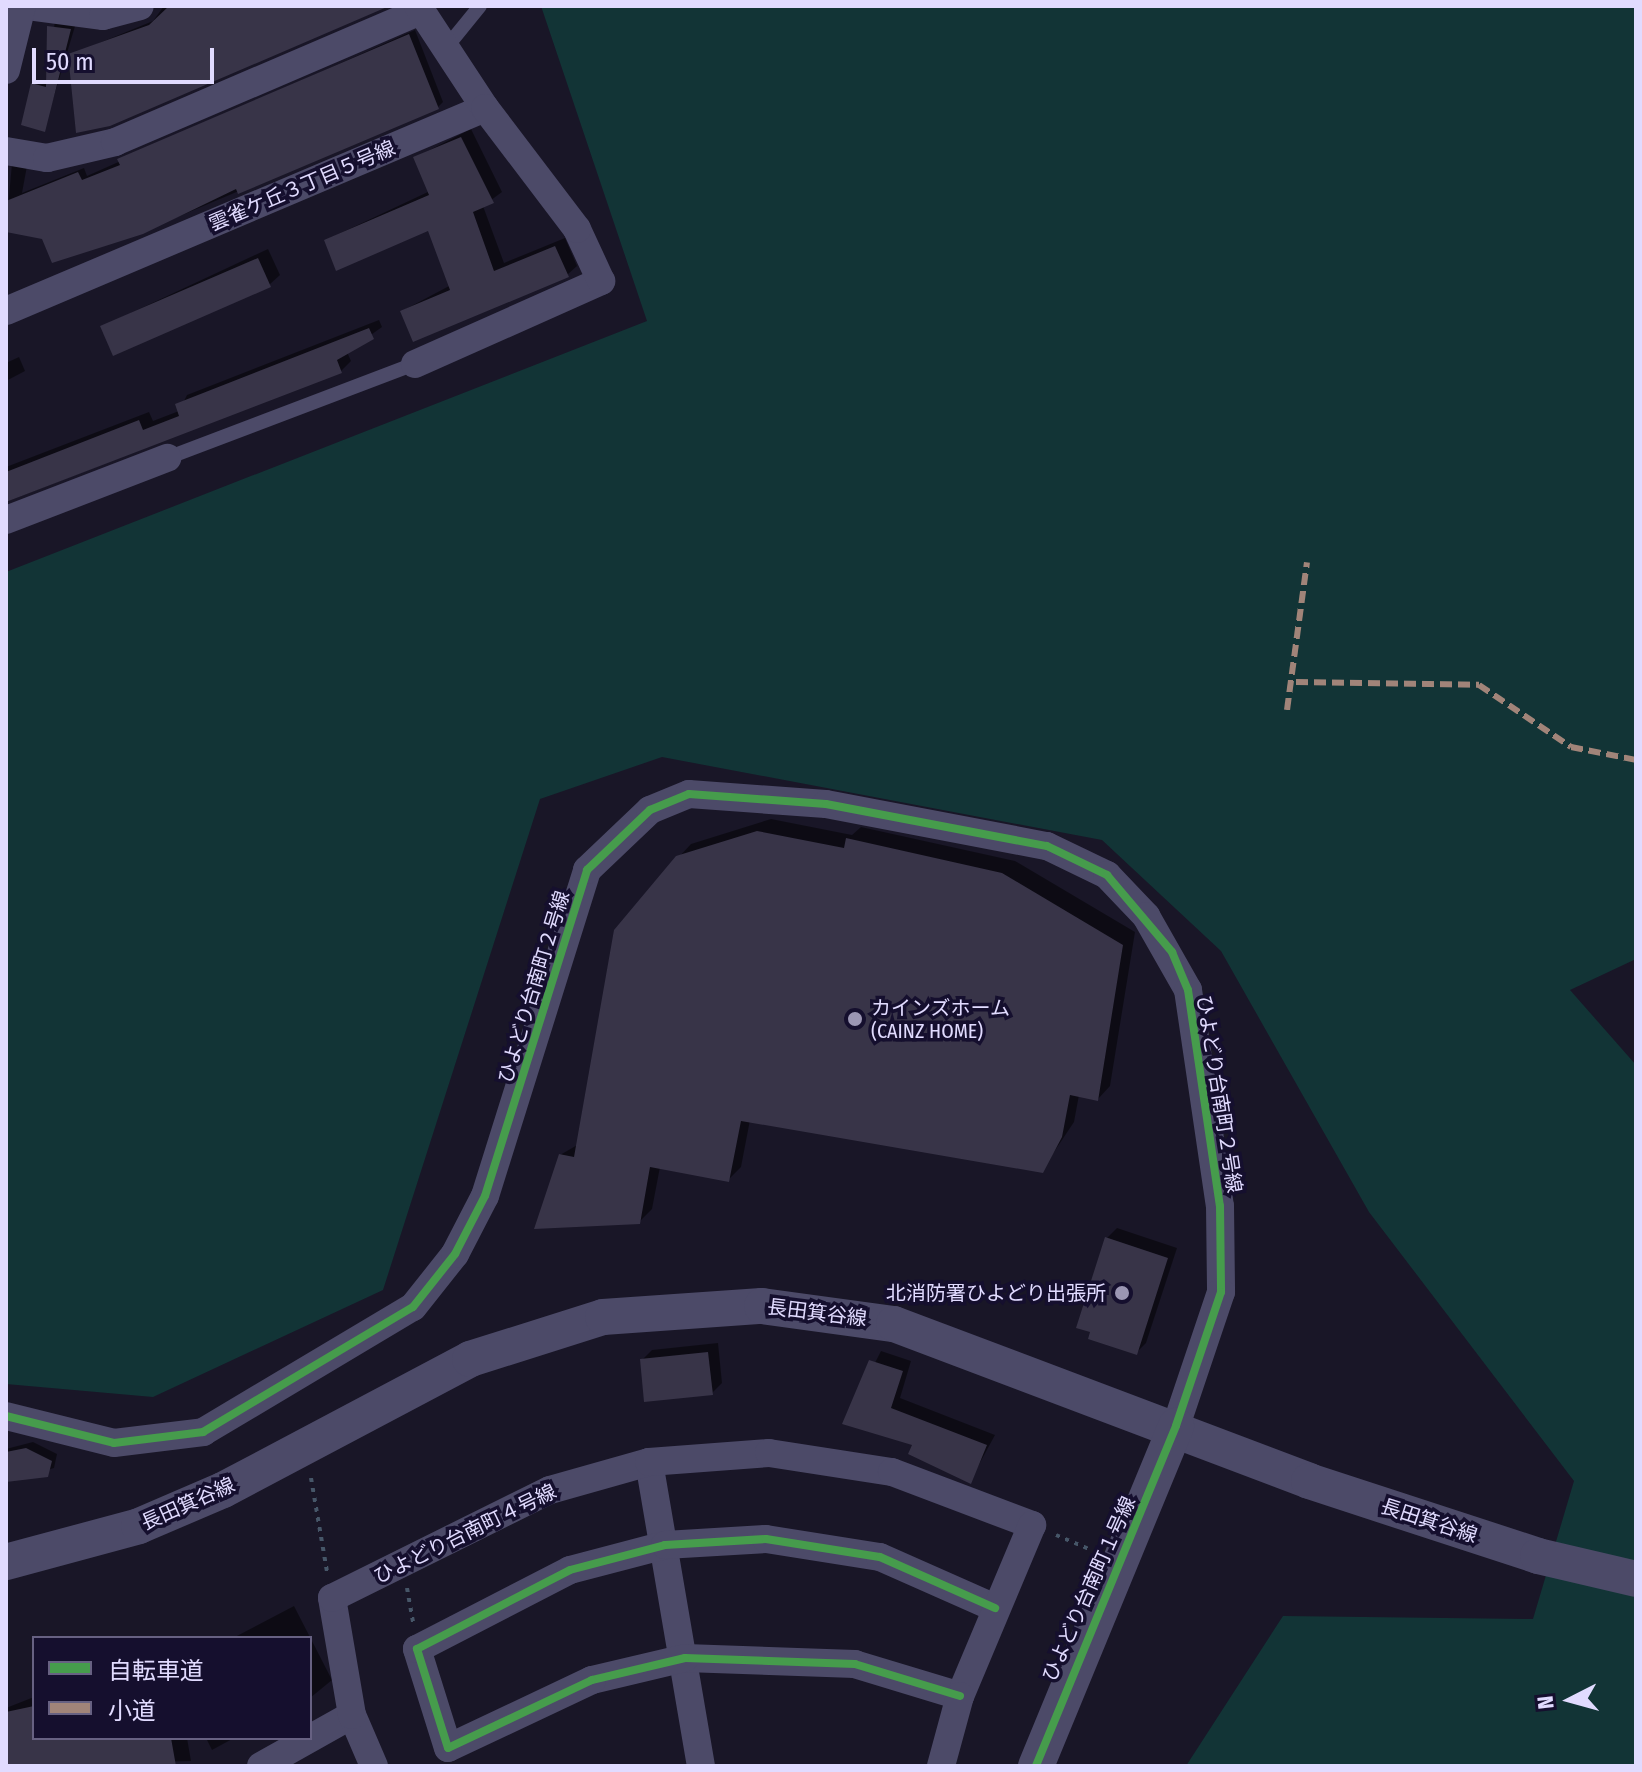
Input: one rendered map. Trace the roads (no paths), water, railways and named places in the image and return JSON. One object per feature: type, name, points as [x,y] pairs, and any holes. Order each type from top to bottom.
[{"type":"street","points":[[6,70],[25,6],[103,16],[140,6]]},
{"type":"street","points":[[6,151],[47,158],[115,142],[419,8],[485,108],[577,229],[601,281],[415,364]]},
{"type":"street","name":"雲雀ケ丘３丁目５号線","points":[[6,311],[485,108]]},
{"type":"street","points":[[6,520],[167,458]]},
{"type":"street","name":"ひよどり台南町２号線","points":[[6,1416],[114,1443],[203,1432],[413,1307],[455,1254],[485,1196],[587,870],[650,810],[689,794],[826,804],[1047,846],[1107,875],[1146,916],[1188,990],[1220,1206],[1221,1292],[1176,1426]]},
{"type":"street","name":"長田箕谷線","points":[[6,1562],[139,1526],[223,1490],[470,1359],[603,1317],[671,1308],[762,1306],[894,1324],[1176,1426],[1366,1500],[1538,1556],[1636,1579]]},
{"type":"street","name":"ひよどり台南町１号線","points":[[1036,1766],[1176,1426]]},
{"type":"street","name":"ひよどり台南町４号線","points":[[352,1715],[332,1598],[550,1490],[649,1462],[769,1453],[827,1460],[892,1472],[1032,1525],[995,1608]]},
{"type":"street","points":[[649,1462],[685,1658],[701,1766]]},
{"type":"street","points":[[941,1766],[960,1696],[995,1608],[880,1557],[766,1539],[665,1545],[570,1570],[417,1649],[448,1748],[592,1680],[685,1658],[855,1664],[960,1696]]},
{"type":"street","points":[[312,1737],[352,1715],[374,1766]]},
{"type":"street","points":[[261,1766],[307,1740]]},
{"type":"lane","points":[[445,49],[480,6]]},
{"type":"lane","points":[[167,458],[415,364]]},
{"type":"place","name":"カインズホーム (CAINZ HOME)","points":[[855,1019]]},
{"type":"place","name":"北消防署ひよどり出張所","points":[[1122,1293]]}]
